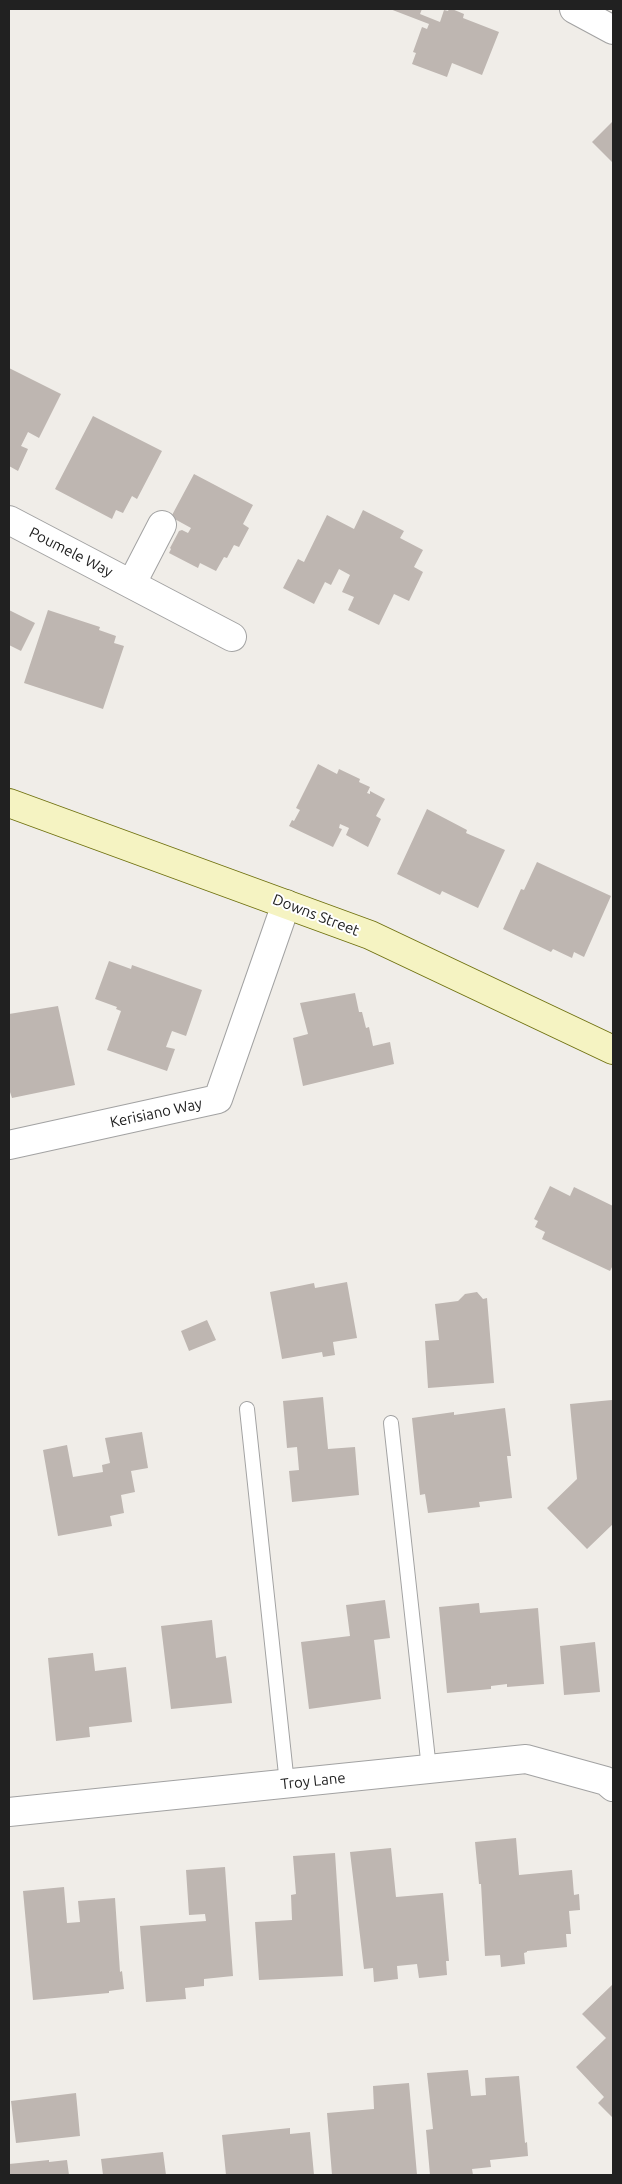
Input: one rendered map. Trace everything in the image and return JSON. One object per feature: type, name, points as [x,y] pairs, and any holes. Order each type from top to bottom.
[{"type":"main road","name":"Downs Street","points":[[9,804],[370,936],[613,1050]]},
{"type":"street","points":[[574,9],[613,30]]},
{"type":"street","name":"Poumele Way","points":[[9,520],[232,637]]},
{"type":"street","points":[[132,583],[162,525]]},
{"type":"street","name":"Kerisiano Way","points":[[9,1145],[218,1099],[286,904]]},
{"type":"street","name":"Troy Lane","points":[[9,1812],[526,1759],[606,1781],[613,1786]]},
{"type":"lane","points":[[247,1409],[287,1784]]},
{"type":"lane","points":[[391,1423],[428,1769]]},
{"type":"building","points":[[390,9],[422,9],[420,14],[440,22],[444,10],[452,9],[464,14],[463,18],[499,32],[482,75],[452,63],[447,77],[412,64],[416,53],[413,52],[422,27],[427,29],[429,24]]},
{"type":"building","points":[[613,121],[613,163],[592,142]]},
{"type":"building","points":[[9,368],[61,394],[39,438],[28,432],[21,446],[28,449],[18,471],[9,466]]},
{"type":"building","points":[[93,416],[162,451],[137,499],[132,496],[123,513],[116,510],[112,519],[55,489]]},
{"type":"building","points":[[194,474],[253,505],[243,524],[249,528],[239,547],[234,545],[227,558],[224,557],[216,571],[200,563],[198,568],[169,553],[179,531],[182,530],[188,533],[191,528],[171,517]]},
{"type":"building","points":[[363,510],[404,531],[400,538],[423,550],[414,567],[423,572],[409,601],[394,594],[379,625],[348,610],[354,597],[342,592],[350,575],[339,569],[331,585],[325,582],[314,604],[283,588],[298,559],[304,562],[327,515],[354,529]]},
{"type":"building","points":[[9,610],[35,623],[21,651],[9,645]]},
{"type":"building","points":[[48,610],[100,627],[99,630],[116,636],[114,643],[124,646],[103,709],[24,683]]},
{"type":"building","points":[[318,764],[337,774],[339,769],[360,779],[359,782],[370,787],[367,793],[370,794],[370,791],[385,799],[376,816],[381,819],[368,847],[346,835],[349,828],[340,824],[339,828],[342,829],[333,847],[289,826],[300,810],[296,808]]},
{"type":"building","points":[[427,809],[467,830],[466,833],[505,850],[478,908],[442,891],[440,895],[397,874]]},
{"type":"building","points":[[537,862],[611,896],[584,957],[574,952],[572,958],[553,949],[551,952],[503,929],[521,889],[524,890]]},
{"type":"building","points":[[109,961],[131,969],[132,965],[202,990],[186,1036],[172,1031],[166,1047],[175,1049],[167,1071],[107,1050],[121,1011],[116,1009],[117,1007],[95,999]]},
{"type":"building","points":[[355,993],[359,1012],[362,1012],[366,1028],[369,1027],[373,1046],[390,1042],[394,1064],[303,1086],[293,1038],[308,1034],[300,1003]]},
{"type":"building","points":[[58,1006],[75,1085],[12,1098],[9,1089],[9,1014]]},
{"type":"building","points":[[550,1186],[570,1196],[574,1187],[613,1206],[613,1265],[610,1271],[542,1239],[545,1232],[535,1227],[538,1221],[534,1219]]},
{"type":"building","points":[[347,1282],[357,1338],[333,1342],[335,1355],[323,1357],[322,1352],[282,1359],[270,1292],[314,1283],[315,1288]]},
{"type":"building","points":[[477,1292],[483,1299],[487,1298],[494,1383],[428,1388],[425,1341],[439,1340],[435,1304],[458,1301],[465,1294]]},
{"type":"building","points":[[207,1320],[216,1340],[189,1351],[181,1331]]},
{"type":"building","points":[[323,1397],[328,1449],[355,1447],[359,1495],[292,1502],[289,1471],[299,1470],[297,1447],[287,1448],[283,1401]]},
{"type":"building","points":[[612,1400],[613,1524],[587,1549],[547,1508],[577,1479],[570,1404]]},
{"type":"building","points":[[505,1408],[511,1456],[507,1456],[512,1498],[479,1502],[480,1507],[428,1513],[425,1494],[420,1495],[412,1418],[454,1412],[454,1415]]},
{"type":"building","points":[[142,1432],[148,1468],[131,1471],[135,1492],[121,1495],[124,1513],[110,1516],[112,1526],[58,1536],[43,1450],[67,1445],[73,1477],[103,1472],[102,1465],[110,1463],[105,1438]]},
{"type":"building","points":[[385,1600],[390,1638],[374,1640],[381,1699],[309,1709],[301,1642],[350,1636],[346,1605]]},
{"type":"building","points":[[479,1603],[480,1613],[538,1608],[544,1684],[507,1687],[507,1684],[491,1686],[491,1689],[447,1693],[439,1607]]},
{"type":"building","points":[[212,1620],[216,1658],[226,1656],[232,1703],[171,1709],[161,1626]]},
{"type":"building","points":[[595,1642],[600,1692],[564,1695],[560,1646]]},
{"type":"building","points":[[93,1653],[95,1671],[126,1667],[132,1722],[89,1727],[90,1737],[56,1741],[48,1658]]},
{"type":"building","points":[[516,1838],[519,1875],[572,1870],[574,1895],[579,1894],[580,1910],[569,1911],[571,1934],[566,1934],[567,1947],[527,1951],[524,1953],[525,1964],[501,1967],[500,1955],[485,1956],[481,1884],[479,1884],[475,1842]]},
{"type":"building","points":[[391,1848],[396,1897],[443,1893],[449,1961],[446,1961],[447,1975],[419,1978],[417,1964],[397,1966],[398,1979],[374,1982],[373,1968],[364,1969],[350,1852]]},
{"type":"building","points":[[335,1853],[343,1976],[259,1980],[255,1922],[292,1920],[291,1895],[296,1894],[293,1856]]},
{"type":"building","points":[[225,1867],[233,1976],[204,1979],[204,1986],[185,1988],[186,1999],[146,2002],[140,1926],[206,1921],[205,1914],[189,1915],[186,1870]]},
{"type":"building","points":[[64,1887],[67,1923],[80,1922],[78,1901],[115,1898],[120,1972],[122,1971],[124,1989],[109,1991],[109,1993],[33,2000],[23,1891]]},
{"type":"building","points":[[612,1985],[612,2117],[598,2103],[604,2097],[576,2067],[606,2038],[582,2014]]},
{"type":"building","points":[[468,2070],[471,2096],[486,2095],[485,2078],[519,2076],[525,2143],[527,2142],[528,2156],[490,2160],[491,2167],[472,2169],[473,2175],[430,2175],[426,2130],[433,2129],[427,2073]]},
{"type":"building","points":[[409,2083],[417,2175],[332,2175],[327,2113],[374,2109],[373,2086]]},
{"type":"building","points":[[76,2093],[80,2136],[16,2143],[11,2101]]},
{"type":"building","points":[[290,2128],[290,2134],[310,2132],[314,2175],[226,2175],[222,2135]]},
{"type":"building","points":[[163,2152],[166,2175],[103,2175],[101,2159]]},
{"type":"building","points":[[49,2160],[49,2162],[67,2160],[69,2175],[9,2175],[9,2164]]}]
